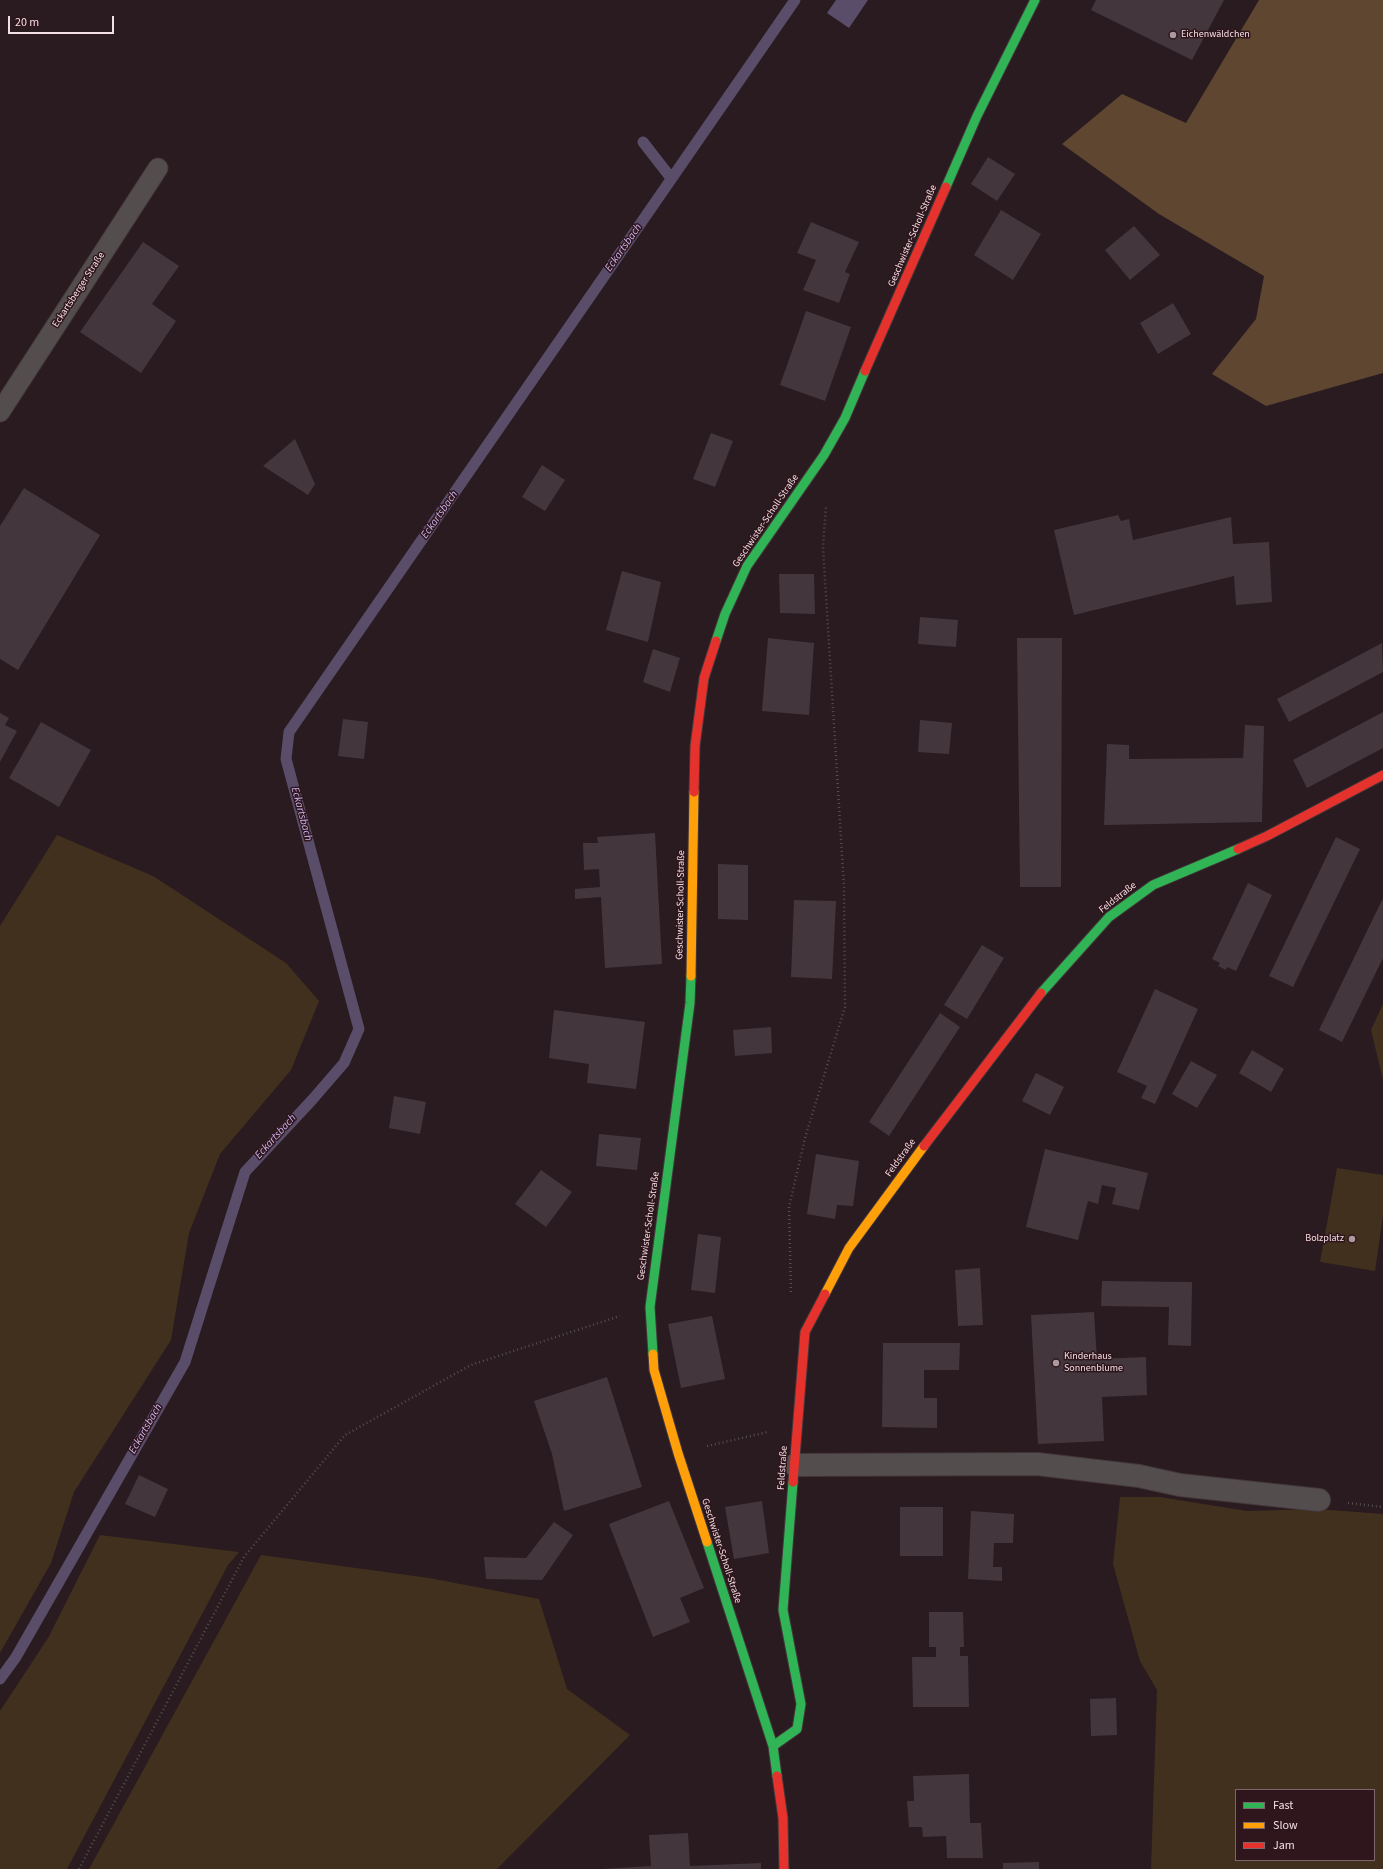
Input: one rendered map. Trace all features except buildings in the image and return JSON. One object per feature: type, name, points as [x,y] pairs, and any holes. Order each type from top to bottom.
[{"type":"street","name":"Geschwister-Scholl-Straße","points":[[784,1869],[783,1818],[773,1746],[678,1453],[654,1370],[650,1307],[690,1003],[695,746],[704,678],[725,614],[747,566],[824,454],[845,418],[976,116],[1035,0]]},
{"type":"street","name":"Feldstraße","points":[[773,1746],[796,1729],[801,1704],[783,1610],[805,1332],[849,1248],[942,1121],[1049,983],[1109,917],[1153,885],[1267,836],[1383,775]]},
{"type":"street","points":[[795,1465],[1037,1464],[1139,1476],[1180,1485],[1319,1500]]},
{"type":"lane","name":"Eckartsberger Straße","points":[[0,412],[158,168]]},
{"type":"path","points":[[805,1332],[791,1301],[789,1207],[805,1138],[845,1007],[844,887],[823,547],[826,503]]},
{"type":"path","points":[[79,1869],[244,1557],[345,1435],[471,1365],[590,1325],[650,1307]]},
{"type":"path","points":[[678,1453],[798,1425]]},
{"type":"path","points":[[1319,1500],[1383,1507]]},
{"type":"shaded area","points":[[836,0],[868,0],[849,28],[827,13]]},
{"type":"shaded area","points":[[1259,0],[1383,0],[1383,373],[1266,406],[1212,374],[1256,319],[1264,276],[1159,214],[1062,144],[1122,94],[1186,123]]},
{"type":"shaded area","points":[[57,835],[153,876],[286,963],[319,1001],[291,1070],[220,1154],[189,1233],[171,1340],[74,1492],[51,1563],[0,1653],[0,926]]},
{"type":"shaded area","points":[[1383,1004],[1383,1080],[1371,1030]]},
{"type":"shaded area","name":"Bolzplatz","points":[[1337,1168],[1383,1175],[1383,1216],[1375,1271],[1320,1262]]},
{"type":"shaded area","points":[[1120,1497],[1160,1497],[1247,1511],[1316,1509],[1383,1514],[1383,1869],[1151,1869],[1157,1690],[1140,1661],[1113,1564]]},
{"type":"shaded area","points":[[100,1535],[239,1552],[228,1565],[67,1869],[0,1869],[0,1711],[48,1638]]},
{"type":"shaded area","points":[[261,1555],[429,1578],[539,1599],[567,1689],[630,1735],[497,1869],[89,1869]]},
{"type":"waterway","name":"Eckartsbach","points":[[0,1679],[16,1657],[185,1362],[245,1172],[344,1063],[359,1029],[286,759],[289,732],[795,0]]},
{"type":"waterway","points":[[643,142],[671,178]]},
{"type":"traffic: fast","points":[[946,187],[977,116],[1035,0]]},
{"type":"traffic: fast","points":[[716,641],[725,614],[747,566],[824,455],[845,418],[865,371]]},
{"type":"traffic: fast","points":[[1041,993],[1109,917],[1153,885],[1238,849]]},
{"type":"traffic: fast","points":[[653,1354],[650,1307],[690,1003],[691,976]]},
{"type":"traffic: fast","points":[[773,1746],[797,1729],[801,1704],[783,1610],[793,1482]]},
{"type":"traffic: fast","points":[[707,1542],[773,1746],[777,1776]]},
{"type":"traffic: slow","points":[[691,976],[694,792]]},
{"type":"traffic: slow","points":[[825,1294],[849,1248],[924,1146]]},
{"type":"traffic: slow","points":[[653,1354],[654,1370],[678,1453],[707,1542]]},
{"type":"traffic: jam","points":[[865,371],[946,187]]},
{"type":"traffic: jam","points":[[694,792],[695,746],[704,678],[716,641]]},
{"type":"traffic: jam","points":[[1238,849],[1267,836],[1383,775]]},
{"type":"traffic: jam","points":[[924,1146],[1041,993]]},
{"type":"traffic: jam","points":[[793,1482],[805,1332],[825,1294]]},
{"type":"traffic: jam","points":[[777,1776],[783,1818],[784,1869]]},
{"type":"place","name":"Eichenwäldchen","points":[[1173,35]]},
{"type":"place","name":"Bolzplatz","points":[[1352,1239]]},
{"type":"place","name":"Kinderhaus Sonnenblume","points":[[1056,1363]]}]
